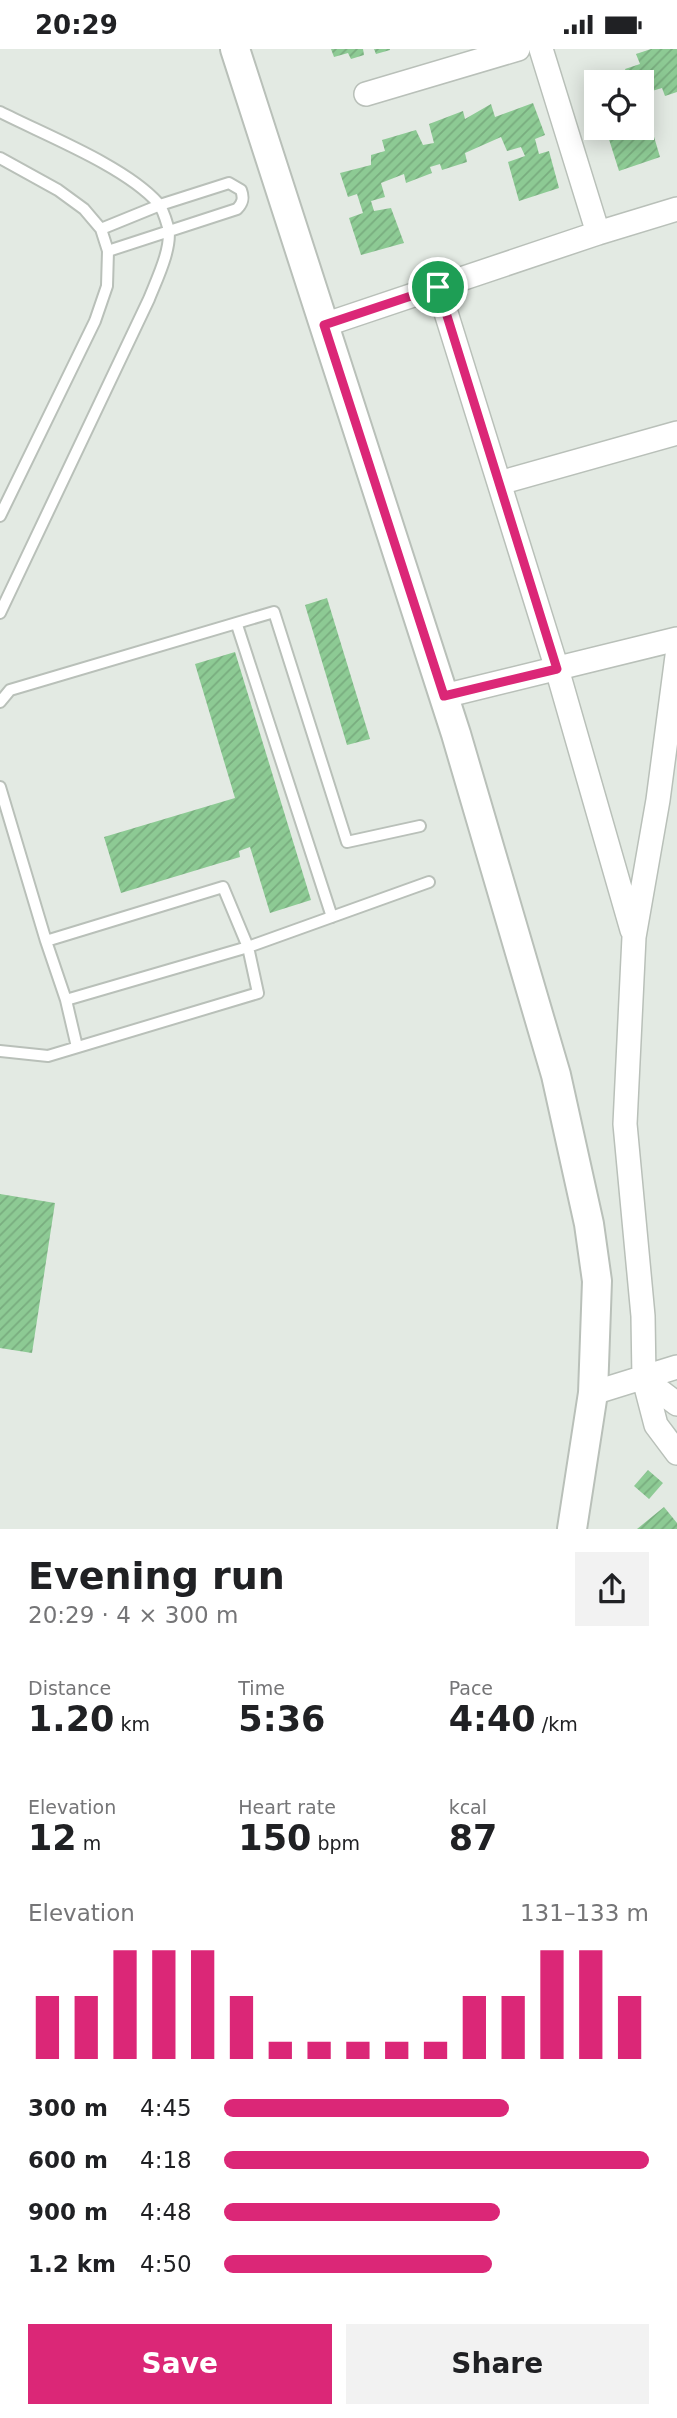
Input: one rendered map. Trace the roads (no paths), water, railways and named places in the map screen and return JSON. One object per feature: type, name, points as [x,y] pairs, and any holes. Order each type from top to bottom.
[{"type":"street","points":[[235,49],[444,696],[556,1075],[589,1224],[597,1281],[593,1393],[572,1529]]},
{"type":"street","points":[[366,94],[518,49]]},
{"type":"street","points":[[541,49],[598,233]]},
{"type":"street","points":[[324,325],[677,209]]},
{"type":"street","points":[[438,287],[557,669],[634,937]]},
{"type":"street","points":[[499,483],[677,433]]},
{"type":"street","points":[[444,696],[677,639]]},
{"type":"street","points":[[677,656],[667,799],[634,937],[625,1123],[643,1316],[644,1379],[656,1425],[677,1453]]},
{"type":"street","points":[[593,1393],[677,1367]]},
{"type":"street","points":[[644,1379],[677,1404]]},
{"type":"lane","points":[[0,112],[142,188],[160,205],[169,230],[163,265],[144,311],[0,613]]},
{"type":"lane","points":[[0,158],[58,190],[84,209],[101,229],[108,251],[107,286],[95,321],[0,516]]},
{"type":"lane","points":[[101,229],[160,205],[229,183],[241,190],[242,204],[237,209],[108,251]]},
{"type":"lane","points":[[0,702],[10,690],[274,612],[347,842],[420,826]]},
{"type":"lane","points":[[237,625],[332,917]]},
{"type":"lane","points":[[0,787],[78,1047]]},
{"type":"lane","points":[[66,1000],[248,947],[429,882]]},
{"type":"lane","points":[[0,1051],[48,1056],[258,993],[248,947],[223,887],[46,941]]}]
